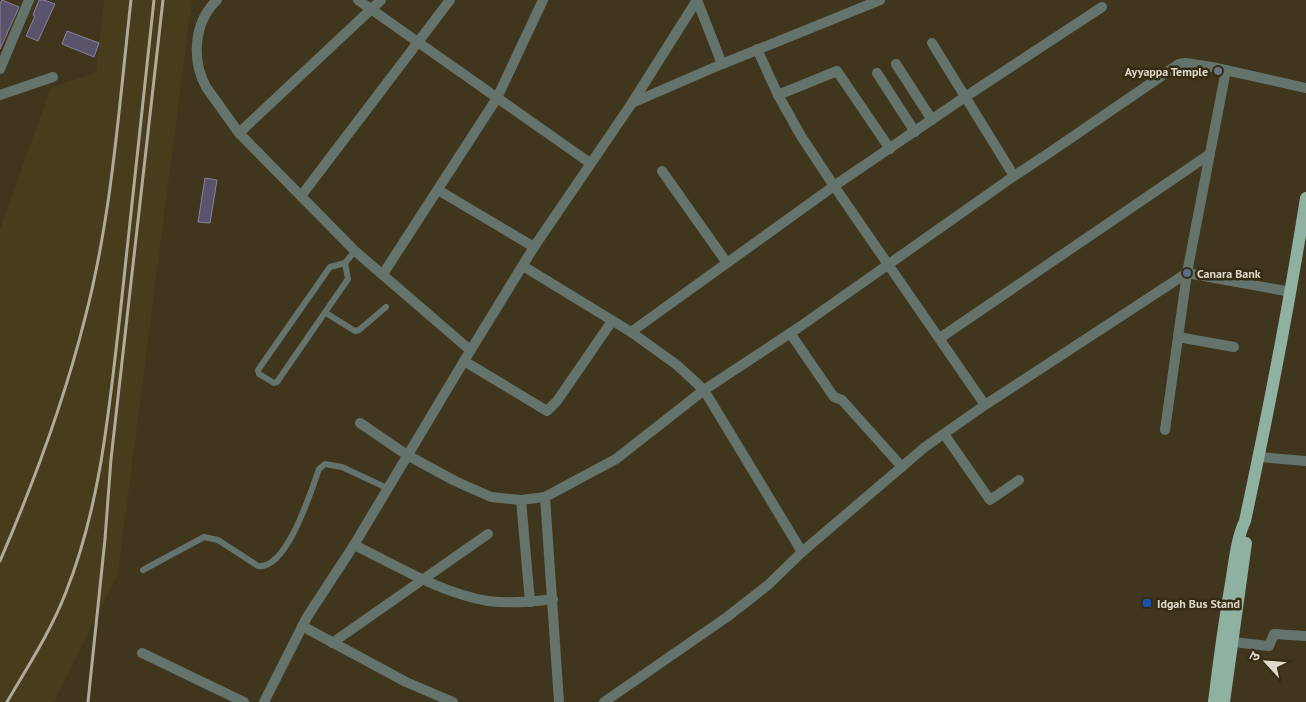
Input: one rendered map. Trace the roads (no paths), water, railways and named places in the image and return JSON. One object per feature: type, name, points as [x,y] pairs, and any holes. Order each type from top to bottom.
[{"type":"main road","points":[[1224,702],[1242,576],[1246,524],[1291,292],[1306,198]]},
{"type":"main road","points":[[1214,702],[1225,616],[1237,549],[1246,524]]},
{"type":"street","points":[[0,69],[29,0]]},
{"type":"street","points":[[217,0],[203,18],[197,42],[197,58],[206,87],[239,133],[355,251],[470,350]]},
{"type":"street","points":[[358,0],[590,163]]},
{"type":"street","points":[[239,133],[381,0]]},
{"type":"street","points":[[301,196],[450,0]]},
{"type":"street","points":[[383,274],[497,98],[543,0]]},
{"type":"street","points":[[697,0],[722,64]]},
{"type":"street","points":[[264,702],[302,626],[354,545],[470,350],[524,266],[534,247],[632,103],[697,0]]},
{"type":"street","points":[[632,103],[757,49],[880,0]]},
{"type":"street","points":[[631,332],[834,186],[1102,7]]},
{"type":"street","points":[[932,43],[1014,176]]},
{"type":"street","points":[[757,49],[778,95],[834,186],[985,405]]},
{"type":"street","points":[[360,423],[407,455],[454,481],[491,497],[521,500],[545,498],[616,459],[704,390],[790,333],[888,263],[1179,64],[1185,63],[1226,70],[1306,88]]},
{"type":"street","points":[[896,64],[932,120]]},
{"type":"street","points":[[1165,430],[1188,273],[1226,70]]},
{"type":"street","points":[[778,95],[837,71],[890,150]]},
{"type":"street","points":[[877,73],[915,132]]},
{"type":"street","points":[[0,95],[53,77]]},
{"type":"street","points":[[940,338],[1210,154]]},
{"type":"street","points":[[662,171],[727,263]]},
{"type":"street","points":[[438,190],[534,247]]},
{"type":"street","points":[[524,266],[631,332],[677,365],[704,390],[802,552]]},
{"type":"street","points":[[604,702],[727,617],[768,585],[802,552],[944,434],[985,405],[1188,273],[1291,292]]},
{"type":"street","points":[[464,361],[546,411],[557,401],[612,321]]},
{"type":"street","points":[[790,333],[834,397],[842,400],[902,467]]},
{"type":"street","points":[[1178,337],[1234,347]]},
{"type":"street","points":[[944,434],[990,500],[1019,480]]},
{"type":"street","points":[[1258,457],[1306,461]]},
{"type":"street","points":[[545,498],[559,702]]},
{"type":"street","points":[[521,500],[530,602]]},
{"type":"street","points":[[332,643],[488,534]]},
{"type":"street","points":[[354,545],[442,587],[480,599],[496,602],[530,602],[553,599]]},
{"type":"street","points":[[302,626],[406,682],[453,702]]},
{"type":"street","points":[[1233,642],[1269,646],[1274,634],[1306,636]]},
{"type":"street","points":[[142,653],[244,702]]},
{"type":"lane","points":[[345,263],[348,279],[276,382],[274,383],[259,374],[258,370],[330,267],[345,263],[355,251]]},
{"type":"lane","points":[[326,313],[355,331],[359,330],[386,307]]},
{"type":"lane","points":[[143,570],[204,537],[218,540],[258,566],[265,565],[282,552],[291,539],[320,470],[325,464],[342,467],[387,488]]},
{"type":"railway","points":[[0,561],[25,502],[58,411],[85,318],[102,240],[114,160],[131,0]]},
{"type":"railway","points":[[7,702],[39,648],[66,592],[78,559],[96,490],[112,386],[154,0]]},
{"type":"railway","points":[[88,702],[105,539],[111,459],[163,0]]},
{"type":"place","name":"Ayyappa Temple","points":[[1218,71]]},
{"type":"place","name":"Canara Bank","points":[[1187,273]]},
{"type":"place","name":"Idgah Bus Stand","points":[[1147,603]]}]
